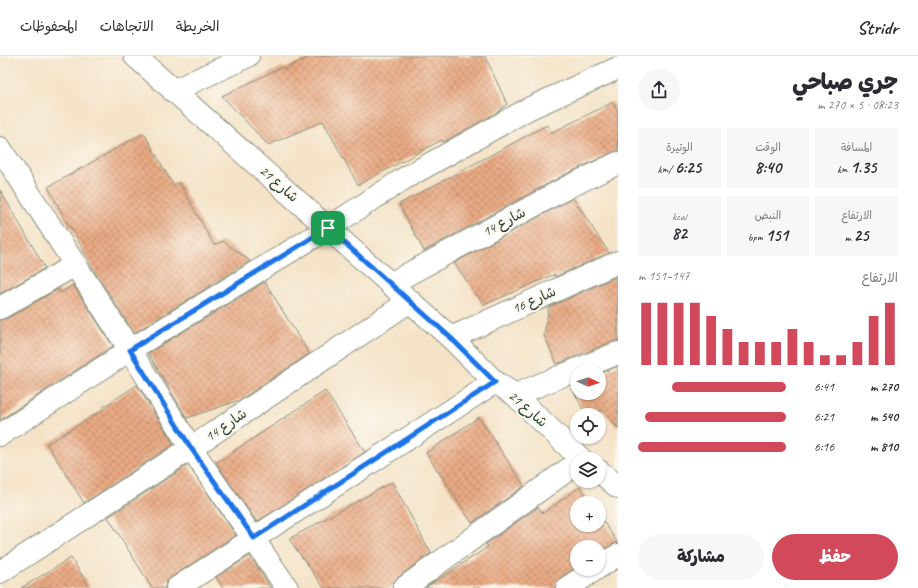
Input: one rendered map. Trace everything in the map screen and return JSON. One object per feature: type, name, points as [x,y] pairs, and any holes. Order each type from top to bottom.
[{"type":"street","name":"شارع 21","points":[[134,56],[451,338],[495,382],[515,395],[574,452]]},
{"type":"street","points":[[173,91],[248,56]]},
{"type":"street","points":[[0,435],[130,350],[328,228],[405,178],[530,108],[618,68]]},
{"type":"street","points":[[0,148],[191,448],[287,588]]},
{"type":"street","name":"شارع 14","points":[[390,284],[568,187],[618,163]]},
{"type":"street","name":"شارع 16","points":[[451,338],[618,262]]},
{"type":"street","points":[[0,308],[75,264]]},
{"type":"street","name":"شارع 14","points":[[0,572],[191,448],[410,301]]},
{"type":"street","points":[[515,395],[618,353]]},
{"type":"street","points":[[177,588],[495,382]]},
{"type":"street","points":[[404,588],[570,468]]},
{"type":"street","points":[[606,563],[618,555]]},
{"type":"street","points":[[567,588],[585,576]]},
{"type":"building","points":[[312,56],[485,56],[507,104],[498,112],[443,142],[442,140],[358,185],[323,121],[268,145],[222,96],[282,67],[283,69]]},
{"type":"building","points":[[613,102],[618,112],[618,151],[562,176],[424,251],[399,204],[547,125],[551,133]]},
{"type":"building","points":[[144,133],[173,185],[179,182],[214,245],[223,241],[250,261],[134,333],[95,272],[48,187]]},
{"type":"building","points":[[0,190],[45,268],[0,294]]},
{"type":"building","points":[[573,198],[609,253],[554,277],[555,274],[484,305],[454,263]]},
{"type":"building","points":[[618,276],[618,341],[613,341],[557,364],[544,335],[549,307]]},
{"type":"building","points":[[265,282],[309,354],[240,400],[187,418],[148,353]]},
{"type":"building","points":[[73,285],[113,346],[0,420],[0,320],[6,319],[58,289],[60,293]]},
{"type":"building","points":[[618,366],[618,428],[606,414],[606,408],[582,408],[578,400],[606,400],[606,371]]},
{"type":"building","points":[[137,385],[174,444],[84,503],[47,444],[104,409],[103,407]]},
{"type":"building","points":[[325,391],[365,452],[257,522],[216,463]]},
{"type":"building","points":[[479,417],[524,486],[472,523],[426,453]]},
{"type":"building","points":[[188,465],[236,535],[170,578],[166,582],[165,588],[152,588],[108,517]]},
{"type":"building","points":[[392,482],[431,553],[397,578],[393,583],[392,588],[324,588],[289,539]]},
{"type":"building","points":[[581,488],[586,496],[570,496],[570,532],[606,532],[606,526],[617,542],[606,548],[606,540],[570,540],[570,571],[556,582],[555,588],[425,588],[488,547],[486,544],[538,507],[543,513]]},
{"type":"building","points":[[250,556],[271,588],[223,588],[216,577]]},
{"type":"building","points":[[71,558],[90,588],[21,588]]},
{"type":"route","points":[[328,228],[451,338],[495,382],[254,538],[191,448],[130,350],[328,228]]}]
